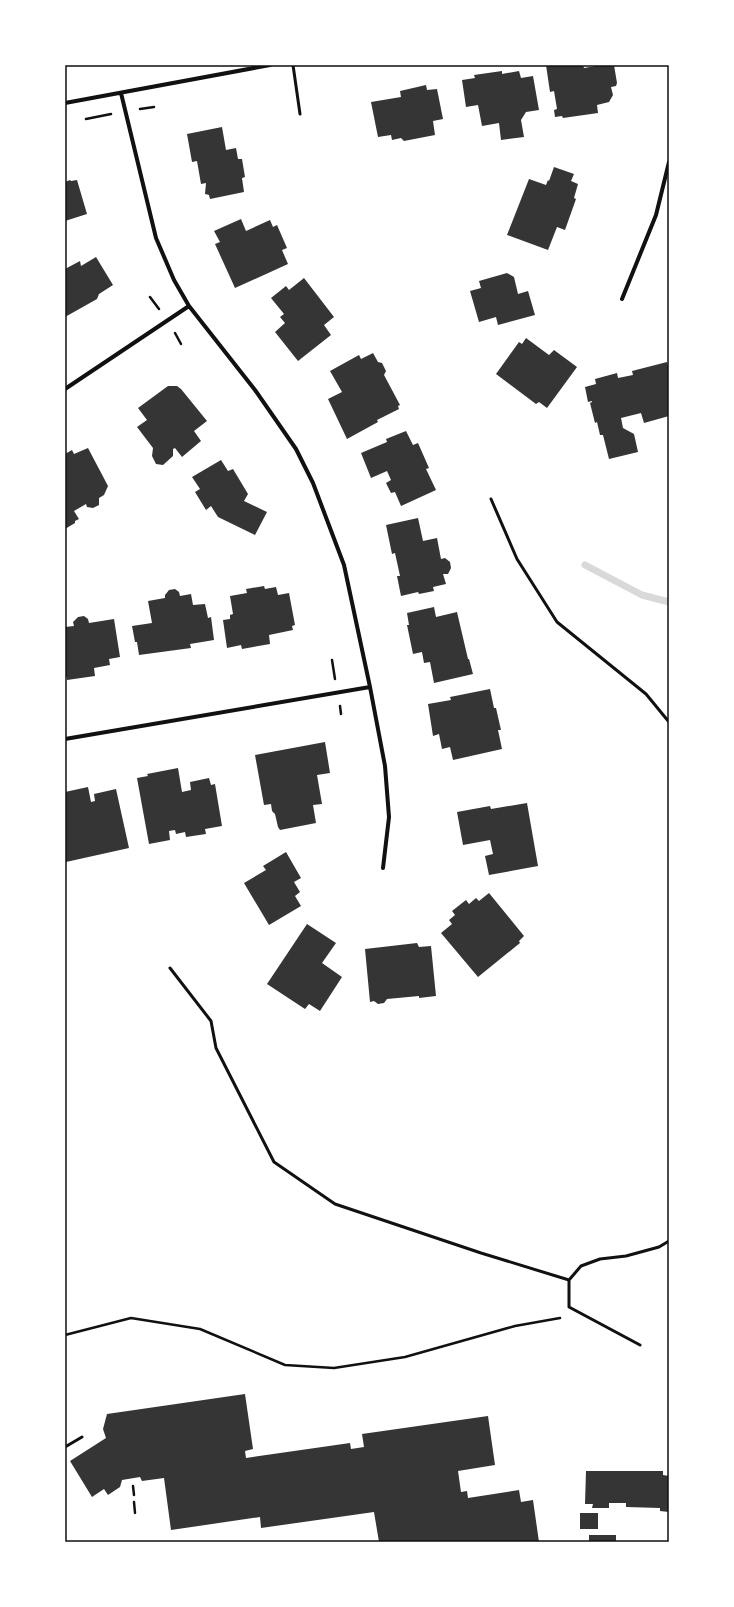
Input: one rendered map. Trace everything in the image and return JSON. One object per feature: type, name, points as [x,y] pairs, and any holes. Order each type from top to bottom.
[{"type":"street","points":[[65,103],[270,65]]},
{"type":"street","points":[[121,93],[156,238],[174,280],[189,306],[255,390],[296,449],[313,483],[344,565],[370,686],[385,766],[389,817],[384,868]]},
{"type":"street","points":[[622,299],[656,215],[669,162]]},
{"type":"street","points":[[65,389],[189,306]]},
{"type":"street","points":[[65,739],[370,686]]},
{"type":"lane","points":[[292,65],[300,114]]},
{"type":"lane","points":[[491,499],[517,559],[557,622],[646,694],[669,722]]},
{"type":"lane","points":[[170,968],[211,1021],[216,1048],[274,1162],[335,1204],[481,1254],[570,1280]]},
{"type":"lane","points":[[640,1345],[569,1307],[568,1294],[570,1280],[580,1266],[600,1259],[626,1256],[658,1247],[669,1241]]},
{"type":"lane","points":[[65,1448],[82,1437]]},
{"type":"path","points":[[65,1335],[131,1318],[200,1329],[285,1365],[334,1368],[405,1357],[515,1326],[580,1314]]},
{"type":"path","points":[[133,1486],[134,1495]]},
{"type":"path","points":[[134,1502],[136,1513]]},
{"type":"building","points":[[546,65],[583,65],[584,68],[601,65],[614,65],[617,83],[616,86],[611,87],[613,95],[609,102],[597,105],[598,113],[563,118],[562,116],[555,117],[554,110],[557,109],[554,91],[550,92]]},
{"type":"building","points":[[502,71],[502,74],[519,71],[521,78],[533,76],[539,110],[526,112],[521,120],[524,137],[501,140],[499,123],[482,126],[478,105],[466,107],[462,80],[475,78],[474,75]]},
{"type":"building","points":[[426,85],[427,90],[437,89],[443,119],[433,121],[435,135],[404,141],[401,138],[392,140],[391,135],[378,137],[371,102],[401,97],[400,91]]},
{"type":"building","points":[[222,127],[226,150],[236,148],[238,159],[242,159],[245,177],[242,178],[244,192],[210,199],[209,195],[205,194],[206,183],[201,184],[197,161],[192,162],[187,134]]},
{"type":"building","points":[[554,167],[574,174],[571,181],[578,184],[574,198],[576,199],[565,230],[557,227],[548,250],[507,235],[529,179],[546,185]]},
{"type":"building","points":[[77,180],[87,214],[65,221],[65,182]]},
{"type":"building","points":[[241,219],[246,231],[270,220],[273,227],[277,225],[287,248],[282,250],[288,264],[235,288],[215,244],[220,242],[214,231]]},
{"type":"building","points":[[96,257],[113,285],[99,294],[97,299],[65,317],[65,269],[80,261],[81,266]]},
{"type":"building","points":[[507,273],[514,277],[518,294],[528,291],[535,315],[498,325],[496,317],[479,322],[470,291],[481,288],[479,281]]},
{"type":"building","points":[[304,278],[334,317],[324,325],[331,335],[298,361],[275,332],[285,323],[280,317],[284,314],[271,298],[286,286],[289,290]]},
{"type":"building","points":[[526,338],[549,355],[554,350],[577,367],[547,408],[539,402],[536,404],[496,374],[519,342],[522,344]]},
{"type":"building","points":[[373,353],[378,362],[382,363],[386,371],[384,375],[400,405],[398,406],[399,409],[377,420],[378,422],[347,439],[328,399],[342,392],[330,371],[359,355],[361,359]]},
{"type":"building","points":[[667,362],[669,370],[669,416],[644,423],[641,413],[621,418],[623,428],[634,434],[638,452],[609,459],[603,435],[600,435],[597,422],[595,423],[590,403],[592,401],[588,402],[585,387],[596,384],[595,379],[617,373],[618,378],[633,375],[632,371]]},
{"type":"building","points":[[168,386],[177,386],[181,389],[207,421],[194,431],[201,441],[182,457],[175,448],[173,449],[173,456],[163,465],[156,464],[152,456],[153,448],[137,427],[147,420],[138,408]]},
{"type":"building","points":[[406,431],[413,445],[418,443],[429,468],[426,469],[436,490],[401,506],[395,492],[391,493],[386,483],[391,480],[387,471],[371,478],[361,453],[387,442],[386,439]]},
{"type":"building","points":[[88,448],[108,486],[104,495],[99,498],[99,505],[93,508],[87,507],[86,504],[74,511],[79,519],[65,529],[65,454],[72,450],[74,454]]},
{"type":"building","points":[[221,460],[228,471],[233,469],[248,494],[244,501],[267,512],[255,535],[218,517],[211,506],[206,510],[195,492],[200,489],[192,477]]},
{"type":"building","points":[[418,518],[423,541],[437,538],[441,559],[445,558],[450,562],[451,568],[448,574],[443,574],[446,584],[433,587],[434,591],[419,594],[418,592],[401,596],[397,576],[400,576],[395,553],[392,554],[386,525]]},
{"type":"building","points":[[264,586],[265,589],[276,587],[278,595],[289,593],[295,625],[292,626],[293,630],[269,635],[270,644],[242,649],[241,645],[227,648],[223,620],[230,619],[230,615],[233,614],[230,596],[247,593],[246,589]]},
{"type":"building","points":[[175,589],[179,592],[180,596],[191,594],[193,605],[205,604],[208,618],[211,617],[214,640],[190,644],[191,648],[139,655],[132,626],[152,623],[148,601],[165,598],[165,595],[169,590]]},
{"type":"building","points":[[434,607],[436,617],[457,612],[473,674],[434,683],[430,662],[424,663],[422,652],[413,654],[407,625],[409,625],[407,613]]},
{"type":"building","points":[[84,616],[88,619],[89,623],[114,619],[120,657],[109,659],[110,665],[94,668],[95,676],[67,680],[67,677],[65,678],[65,627],[74,626],[73,622],[78,617]]},
{"type":"building","points":[[490,689],[501,730],[498,730],[502,749],[453,760],[450,747],[442,749],[439,734],[433,736],[428,704],[451,700],[450,697]]},
{"type":"building","points":[[325,742],[330,773],[317,775],[322,804],[313,805],[316,823],[280,830],[275,814],[272,811],[271,804],[264,805],[255,755]]},
{"type":"building","points":[[178,768],[182,792],[191,790],[190,782],[209,778],[211,785],[215,784],[222,826],[205,829],[206,834],[186,837],[185,832],[176,834],[175,830],[169,831],[170,840],[149,844],[137,778],[148,776],[147,774]]},
{"type":"building","points":[[88,787],[91,802],[95,801],[94,794],[116,789],[129,848],[66,862],[65,792]]},
{"type":"building","points":[[527,803],[538,866],[489,875],[485,856],[493,854],[490,840],[463,845],[457,812],[490,806],[491,809]]},
{"type":"building","points":[[286,852],[301,878],[294,882],[300,892],[295,896],[301,906],[269,925],[244,883],[266,870],[263,866]]},
{"type":"building","points":[[489,893],[524,936],[519,941],[520,943],[478,977],[441,933],[452,924],[449,920],[455,915],[452,911],[466,900],[469,904],[476,898],[479,901]]},
{"type":"building","points":[[307,924],[336,943],[322,963],[342,977],[320,1011],[309,1004],[305,1009],[267,984]]},
{"type":"building","points":[[417,943],[419,947],[431,946],[436,996],[387,999],[384,1003],[378,1004],[374,1001],[370,1002],[365,949]]},
{"type":"building","points":[[245,1394],[253,1449],[245,1451],[246,1458],[350,1443],[351,1449],[364,1447],[362,1434],[488,1416],[495,1465],[458,1471],[461,1492],[467,1491],[468,1498],[519,1490],[521,1502],[533,1500],[539,1542],[379,1542],[374,1512],[261,1528],[260,1517],[171,1530],[164,1478],[142,1481],[140,1477],[122,1480],[120,1487],[108,1495],[104,1489],[92,1497],[70,1461],[106,1438],[103,1429],[107,1414]]},
{"type":"building","points":[[586,1471],[663,1471],[663,1475],[669,1476],[669,1512],[660,1511],[660,1508],[626,1507],[626,1503],[609,1503],[609,1508],[592,1508],[593,1504],[585,1504]]},
{"type":"building","points":[[580,1513],[598,1513],[598,1529],[580,1529]]},
{"type":"building","points":[[589,1535],[616,1535],[616,1542],[589,1542]]},
{"type":"waterway","points":[[585,565],[642,595],[669,602]]}]
